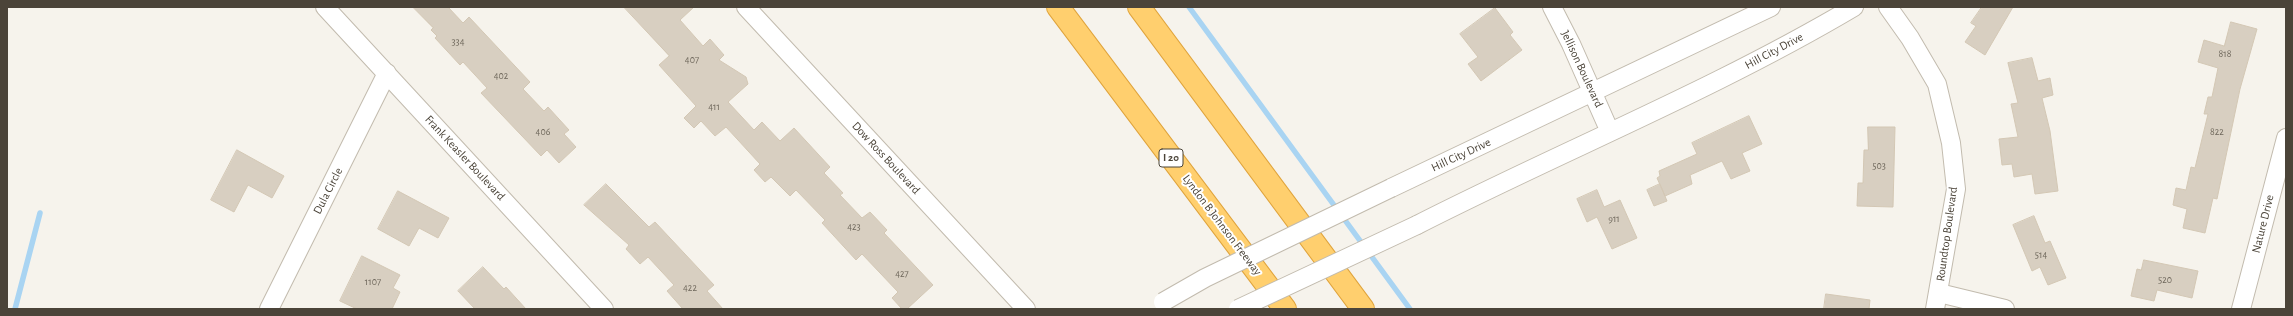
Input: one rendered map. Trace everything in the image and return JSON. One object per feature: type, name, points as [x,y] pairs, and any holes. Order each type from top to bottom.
[{"type":"highway","name":"Lyndon B Johnson Freeway","points":[[1058,7],[1285,309]]},
{"type":"highway","points":[[1139,7],[1363,309]]},
{"type":"street","name":"Frank Keasler Boulevard","points":[[325,7],[604,309]]},
{"type":"street","name":"Dow Ross Boulevard","points":[[746,7],[1026,309]]},
{"type":"street","name":"Jellison Boulevard","points":[[1552,7],[1571,44],[1610,132]]},
{"type":"street","name":"Hill City Drive","points":[[1159,306],[1205,278],[1593,94],[1771,7]]},
{"type":"street","name":"Hill City Drive","points":[[1238,309],[1417,225],[1497,184],[1610,132],[1745,66],[1854,7]]},
{"type":"street","name":"Roundtop Boulevard","points":[[1888,7],[1910,38],[1937,84],[1951,143],[1956,190],[1937,301]]},
{"type":"street","name":"Dula Circle","points":[[268,309],[387,73]]},
{"type":"street","name":"Nature Drive","points":[[2241,309],[2286,138]]},
{"type":"street","points":[[1937,301],[2006,309]]},
{"type":"building","points":[[413,7],[448,7],[463,23],[469,17],[530,82],[523,89],[544,111],[548,107],[569,130],[564,134],[576,147],[559,163],[547,150],[541,156],[481,93],[487,88],[463,62],[460,65],[435,38],[437,36],[431,30],[433,28]]},
{"type":"building","points":[[624,7],[694,7],[680,20],[703,46],[710,39],[724,55],[719,60],[746,77],[748,84],[728,102],[754,130],[762,122],[780,141],[794,128],[830,167],[824,173],[843,193],[840,195],[862,218],[870,212],[887,230],[884,233],[933,285],[907,309],[902,309],[892,298],[898,292],[862,254],[856,260],[822,223],[825,220],[796,190],[790,196],[771,177],[765,182],[754,170],[760,164],[726,127],[715,136],[701,121],[694,128],[684,118],[696,106],[659,65],[669,56]]},
{"type":"building","points":[[1982,7],[2013,7],[1985,55],[1965,42],[1976,26],[1971,23]]},
{"type":"building","points":[[1495,8],[1513,32],[1510,35],[1522,50],[1481,81],[1468,64],[1478,57],[1460,34]]},
{"type":"building","points":[[2231,22],[2257,29],[2240,89],[2217,199],[2213,198],[2205,233],[2183,228],[2187,209],[2173,205],[2176,188],[2186,190],[2191,167],[2195,168],[2208,114],[2204,114],[2208,97],[2212,97],[2218,68],[2198,62],[2204,40],[2224,46]]},
{"type":"building","points":[[2032,58],[2038,81],[2050,78],[2053,95],[2042,98],[2050,131],[2058,191],[2035,194],[2032,174],[2014,177],[2012,164],[2002,165],[1999,139],[2018,137],[2011,104],[2018,103],[2008,63]]},
{"type":"building","points":[[1749,116],[1762,144],[1742,153],[1750,171],[1731,179],[1722,161],[1690,175],[1692,184],[1665,196],[1657,178],[1660,176],[1659,171],[1697,154],[1692,143]]},
{"type":"building","points":[[1868,127],[1895,127],[1893,207],[1857,206],[1858,183],[1863,183],[1864,150],[1868,150]]},
{"type":"building","points":[[237,150],[284,176],[272,198],[248,185],[234,212],[211,200]]},
{"type":"building","points":[[606,184],[649,227],[655,222],[714,285],[707,291],[723,309],[683,309],[667,291],[674,285],[648,257],[640,264],[626,249],[629,245],[584,205]]},
{"type":"building","points":[[1660,184],[1667,201],[1654,206],[1647,190]]},
{"type":"building","points":[[1597,190],[1604,207],[1620,200],[1637,238],[1612,249],[1597,217],[1587,222],[1577,199]]},
{"type":"building","points":[[398,191],[449,218],[438,238],[419,228],[409,246],[378,229]]},
{"type":"building","points":[[2034,216],[2045,243],[2050,241],[2066,278],[2048,285],[2040,267],[2032,271],[2013,225]]},
{"type":"building","points":[[362,256],[400,275],[393,288],[400,292],[392,309],[357,309],[340,301]]},
{"type":"building","points":[[2144,260],[2198,271],[2192,298],[2157,290],[2154,301],[2131,296],[2137,269],[2141,270]]},
{"type":"building","points":[[483,267],[504,289],[506,287],[526,309],[475,309],[458,291]]},
{"type":"building","points":[[1826,294],[1870,300],[1869,309],[1824,309]]},
{"type":"waterway","points":[[1189,7],[1410,309]]},
{"type":"waterway","points":[[15,309],[40,213]]}]
